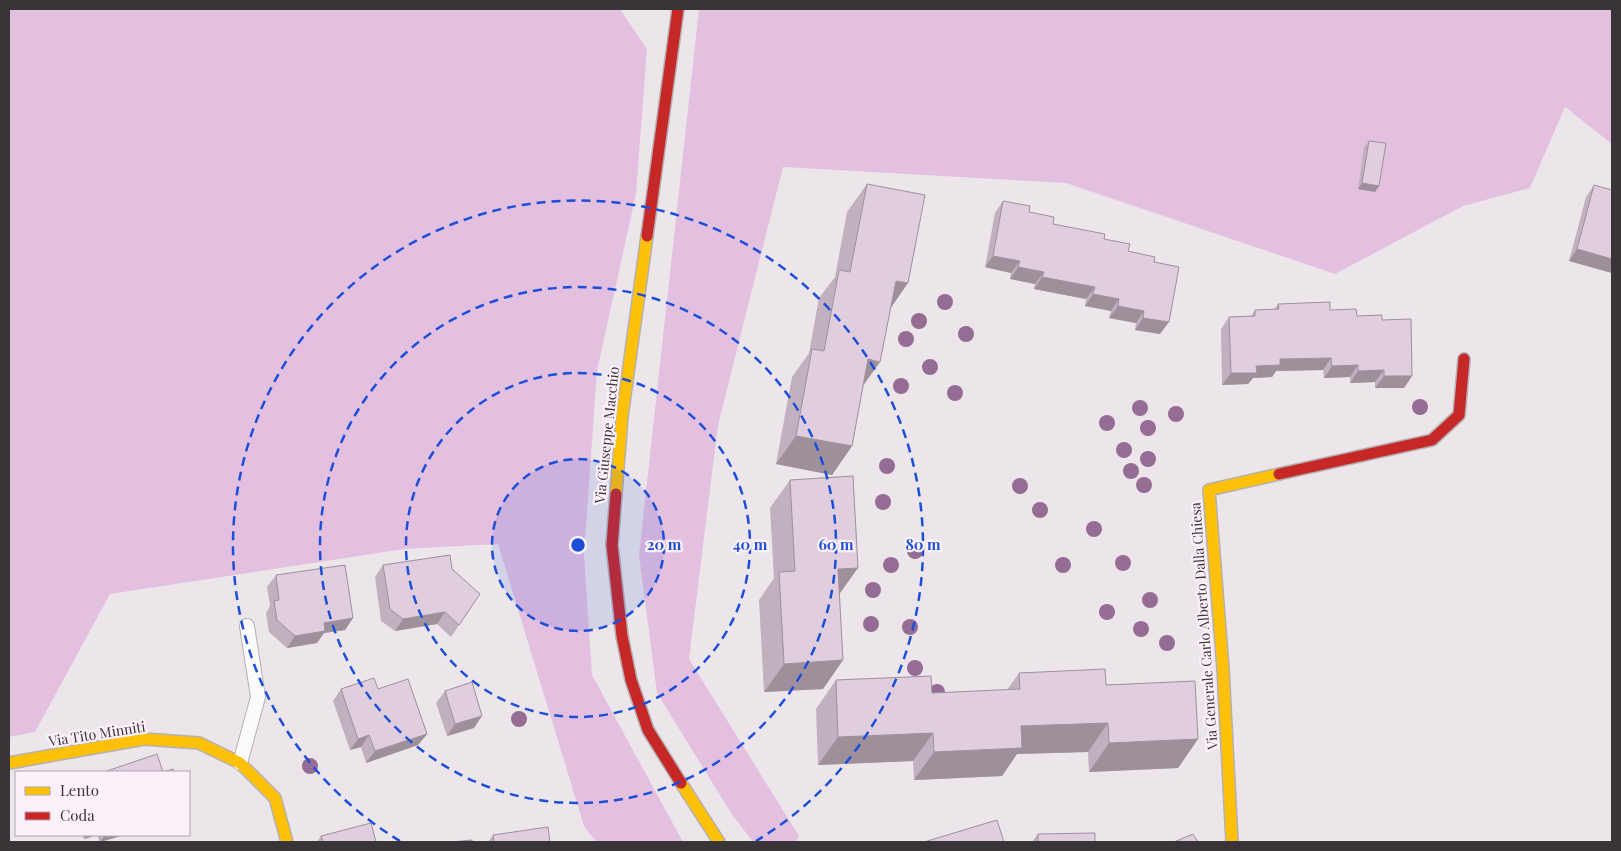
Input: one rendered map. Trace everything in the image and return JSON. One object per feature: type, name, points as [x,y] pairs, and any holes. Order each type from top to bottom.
[{"type":"street","name":"Via Giuseppe Macchio","points":[[678,9],[622,417],[612,545],[622,636],[629,671],[648,730],[719,842]]},
{"type":"street","name":"Via Generale Carlo Alberto Dalla Chiesa","points":[[1232,842],[1223,668],[1209,490],[1432,440],[1459,415],[1464,359]]},
{"type":"street","name":"Via Tito Minniti","points":[[9,763],[144,739],[199,743],[240,763],[274,798],[286,840]]},
{"type":"lane","points":[[240,763],[258,697],[247,626]]},
{"type":"lane","points":[[269,842],[286,840]]},
{"type":"shaded area","points":[[9,9],[619,9],[622,12],[647,49],[636,194],[597,371],[584,555],[592,675],[683,842],[596,842],[584,826],[498,544],[404,549],[110,594],[35,732],[9,737]]},
{"type":"shaded area","points":[[699,9],[1612,9],[1612,144],[1565,107],[1530,188],[1463,206],[1335,274],[1066,183],[783,167],[718,425],[689,659],[799,836],[796,842],[753,842],[731,813],[657,693],[639,555]]},
{"type":"building","points":[[1369,141],[1386,143],[1379,186],[1362,183]]},
{"type":"building","points":[[867,184],[925,195],[908,283],[896,281],[880,362],[868,359],[852,446],[796,436],[812,349],[824,351],[839,270],[850,272]]},
{"type":"building","points":[[1594,185],[1612,190],[1612,259],[1577,249]]},
{"type":"building","points":[[1003,201],[1030,206],[1029,212],[1054,217],[1053,224],[1105,234],[1104,239],[1130,244],[1128,251],[1155,257],[1154,262],[1179,267],[1169,322],[1143,318],[1144,311],[1118,306],[1119,299],[1093,294],[1095,287],[1042,277],[1044,272],[1018,267],[1020,261],[993,256]]},
{"type":"building","points":[[1330,302],[1330,310],[1356,309],[1357,316],[1382,315],[1382,320],[1411,319],[1412,376],[1384,376],[1384,370],[1358,371],[1358,365],[1332,366],[1331,358],[1280,359],[1280,365],[1256,366],[1257,373],[1231,373],[1229,317],[1255,316],[1255,310],[1279,309],[1278,304]]},
{"type":"building","points":[[853,476],[858,568],[838,569],[843,660],[784,664],[779,572],[795,571],[790,480]]},
{"type":"building","points":[[450,555],[452,569],[480,594],[459,625],[445,612],[403,619],[390,609],[383,565]]},
{"type":"building","points":[[345,565],[353,618],[324,623],[325,631],[295,636],[277,620],[274,601],[279,600],[276,575]]},
{"type":"building","points":[[1105,669],[1106,685],[1195,681],[1198,739],[1109,743],[1108,723],[1021,726],[1022,748],[934,752],[933,733],[838,737],[836,680],[931,676],[932,693],[1020,689],[1019,673]]},
{"type":"building","points":[[374,678],[378,689],[408,679],[427,734],[375,751],[369,735],[358,739],[341,689]]},
{"type":"building","points":[[472,682],[482,716],[455,724],[445,691]]},
{"type":"building","points":[[157,754],[163,771],[107,771]]},
{"type":"building","points":[[997,820],[1004,842],[924,842]]},
{"type":"building","points":[[371,823],[376,842],[323,842],[321,836]]},
{"type":"building","points":[[548,827],[550,842],[494,842],[493,835]]},
{"type":"building","points":[[1095,833],[1095,842],[1038,842],[1038,834]]},
{"type":"building","points":[[1193,834],[1198,842],[1174,842]]},
{"type":"building","points":[[472,840],[472,842],[451,842]]},
{"type":"traffic: slow","points":[[616,494],[622,417],[647,236]]},
{"type":"traffic: slow","points":[[1232,842],[1223,668],[1209,490],[1279,474]]},
{"type":"traffic: slow","points":[[9,763],[144,739],[199,743],[240,763],[275,798],[287,842]]},
{"type":"traffic: slow","points":[[681,783],[719,842]]},
{"type":"traffic: jam","points":[[647,236],[678,9]]},
{"type":"traffic: jam","points":[[1279,474],[1432,440],[1459,415],[1464,359]]},
{"type":"traffic: jam","points":[[616,494],[612,545],[622,636],[631,680],[648,730],[681,783]]}]
